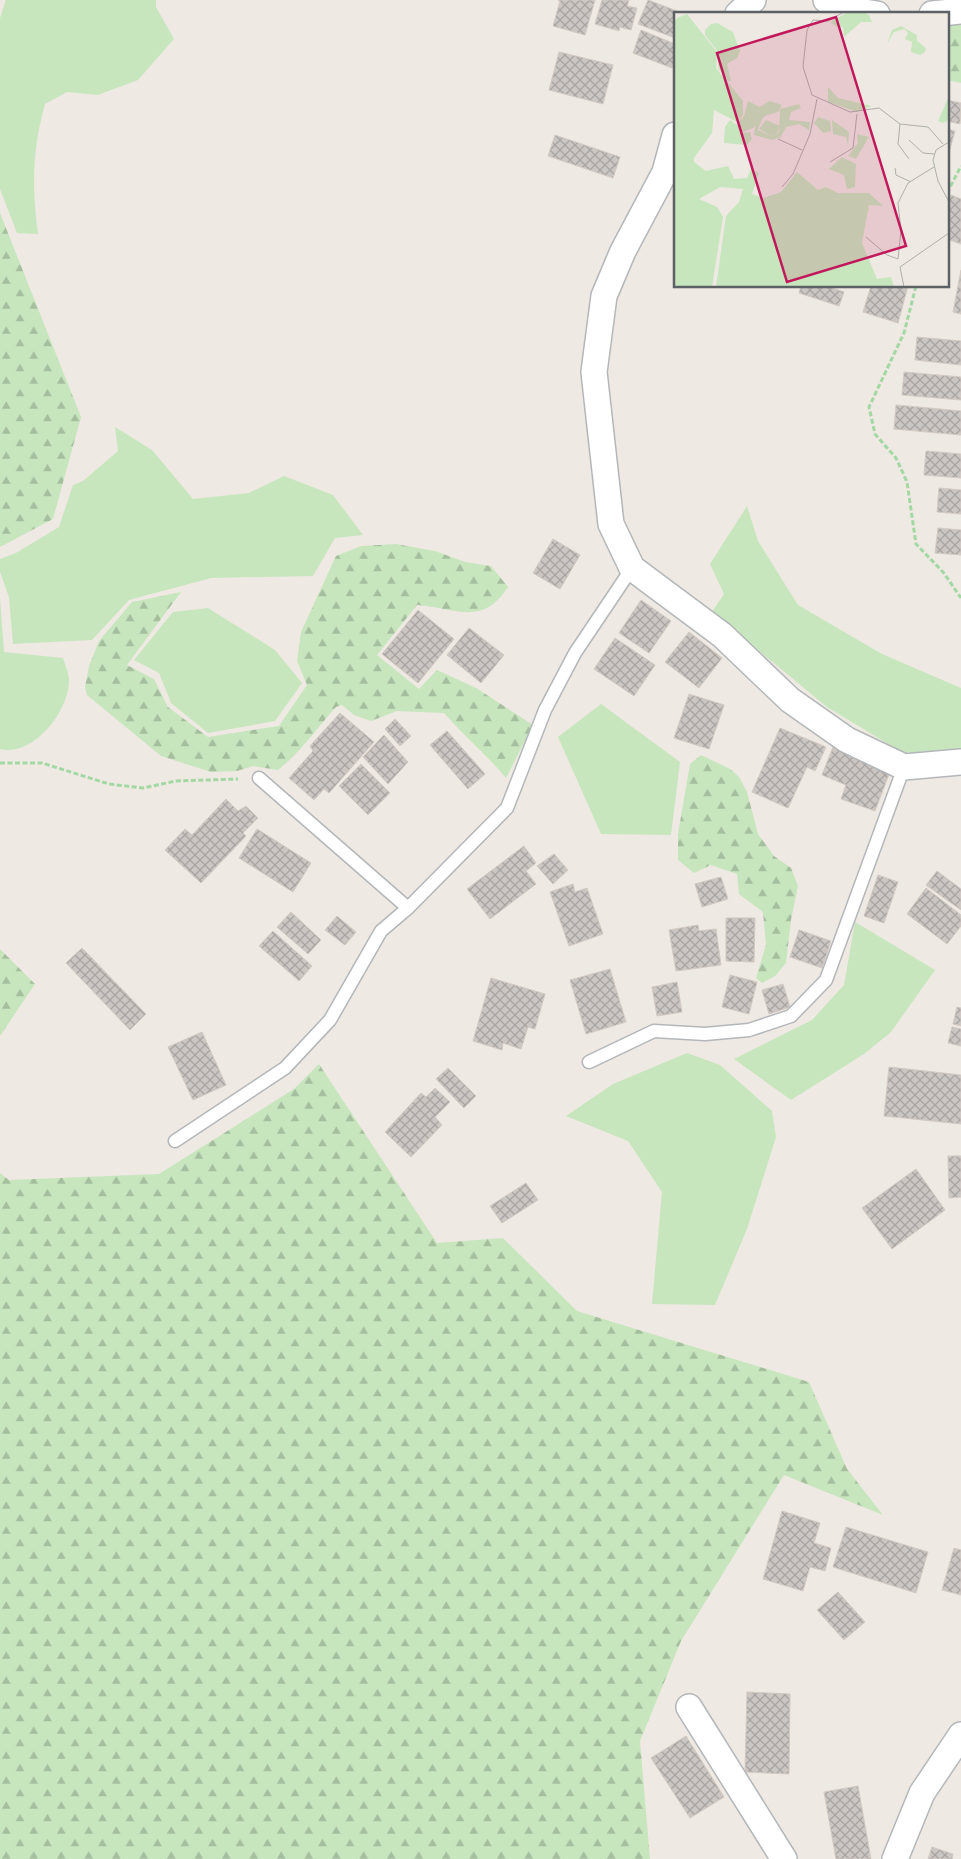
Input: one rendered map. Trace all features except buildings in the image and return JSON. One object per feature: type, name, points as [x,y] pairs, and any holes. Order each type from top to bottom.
[{"type":"street","points":[[740,12],[753,0]]},
{"type":"street","points":[[826,0],[837,8],[864,12]]},
{"type":"street","points":[[948,13],[961,12]]},
{"type":"street","points":[[674,139],[665,172],[623,251],[604,296],[594,372],[611,524],[632,568],[722,635],[790,700],[847,740],[904,767],[961,762]]},
{"type":"street","points":[[689,1707],[784,1859]]},
{"type":"street","points":[[896,1859],[922,1792],[961,1735]]},
{"type":"lane","points":[[175,1140],[285,1068],[330,1020],[381,932],[408,908],[507,808],[545,710],[575,653],[632,568]]},
{"type":"lane","points":[[589,1062],[654,1031],[705,1034],[750,1030],[791,1016],[826,980],[904,767]]},
{"type":"lane","points":[[259,778],[408,908]]},
{"type":"path","points":[[948,191],[961,166]]},
{"type":"path","points":[[915,288],[904,333],[869,407],[875,434],[896,458],[907,482],[916,544],[943,572],[961,598]]},
{"type":"path","points":[[0,763],[42,763],[108,784],[143,788],[176,782],[259,778]]},
{"type":"green space","points":[[6,0],[156,0],[156,7],[174,39],[138,80],[98,95],[67,92],[45,104],[35,153],[34,169],[38,234],[17,233],[0,189],[0,18]]},
{"type":"green space","points":[[961,21],[961,83],[948,80],[948,22]]},
{"type":"green space","points":[[0,213],[81,417],[53,519],[0,547]]},
{"type":"green space","points":[[115,427],[152,450],[193,499],[249,493],[284,476],[333,495],[363,535],[335,538],[313,576],[211,578],[129,600],[92,640],[13,644],[9,597],[0,572],[0,559],[16,553],[59,527],[73,485],[83,481],[118,451]]},
{"type":"green space","points":[[747,506],[758,541],[798,605],[882,654],[961,688],[961,749],[903,753],[827,707],[712,612],[724,594],[710,564]]},
{"type":"green space","points":[[396,544],[435,551],[465,562],[491,566],[508,587],[488,607],[478,611],[456,611],[417,605],[377,655],[419,689],[437,670],[476,688],[533,725],[506,778],[444,713],[397,711],[371,721],[354,715],[342,705],[336,707],[301,748],[278,770],[253,766],[237,771],[211,772],[161,756],[87,695],[85,687],[89,666],[99,641],[132,602],[181,592],[127,665],[154,679],[168,707],[208,737],[279,726],[307,685],[297,661],[301,632],[336,556],[361,546]]},
{"type":"green space","points":[[0,598],[4,652],[63,658],[69,677],[63,705],[47,730],[25,746],[12,750],[0,749]]},
{"type":"green space","points":[[208,608],[275,650],[302,683],[275,721],[208,733],[171,703],[159,673],[134,660],[173,612]]},
{"type":"green space","points":[[601,704],[680,762],[671,835],[601,834],[558,737]]},
{"type":"green space","points":[[701,755],[730,769],[739,777],[747,792],[758,834],[774,856],[791,868],[798,886],[791,920],[786,963],[775,976],[762,983],[756,978],[766,945],[763,912],[739,894],[737,874],[711,865],[694,873],[678,860],[678,834],[690,764]]},
{"type":"green space","points":[[855,922],[935,970],[891,1032],[864,1054],[791,1100],[734,1059],[812,1020],[844,985]]},
{"type":"green space","points":[[0,949],[35,984],[0,1036]]},
{"type":"green space","points":[[687,1053],[720,1065],[772,1111],[776,1137],[747,1229],[715,1305],[652,1304],[662,1192],[628,1141],[566,1116],[613,1084]]},
{"type":"green space","points":[[319,1064],[437,1243],[503,1238],[577,1311],[809,1382],[847,1469],[883,1515],[784,1475],[681,1641],[640,1741],[650,1859],[0,1859],[0,1173],[9,1180],[159,1174],[294,1089]]}]
